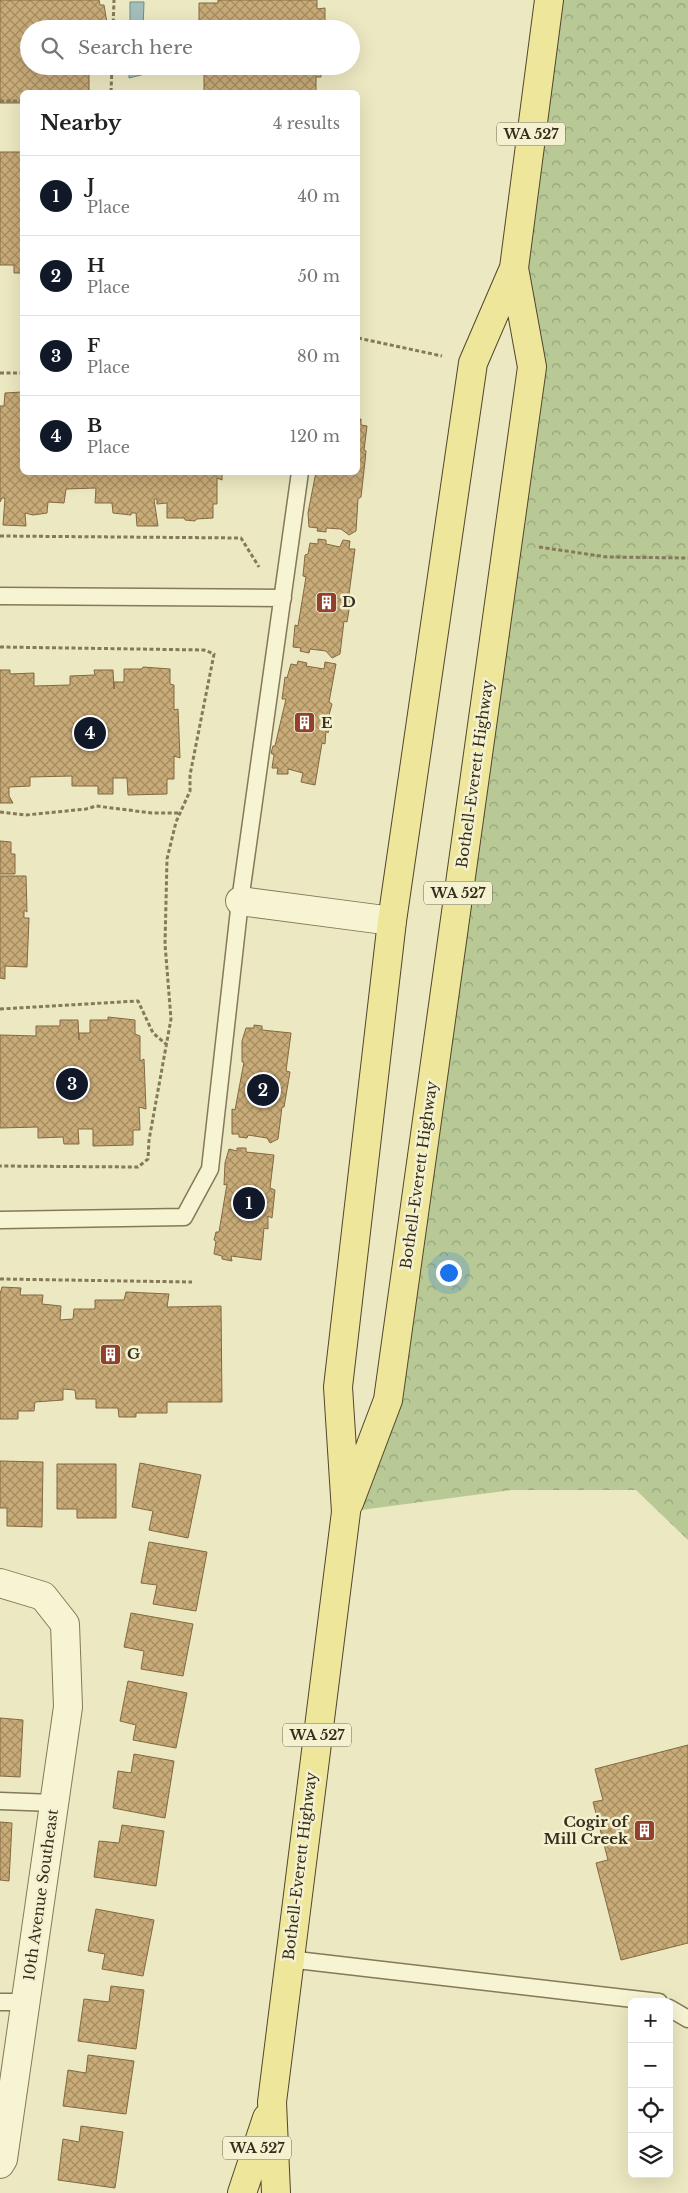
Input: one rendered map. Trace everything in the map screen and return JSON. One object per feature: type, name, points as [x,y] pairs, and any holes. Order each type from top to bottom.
[{"type":"main road","name":"Bothell-Everett Highway","points":[[276,2193],[272,2102],[288,1959],[346,1512],[338,1387],[392,921],[473,363],[514,268],[549,0]]},
{"type":"main road","name":"Bothell-Everett Highway","points":[[346,1512],[388,1400],[532,367],[514,268]]},
{"type":"main road","name":"Bothell-Everett Highway","points":[[242,2193],[272,2102]]},
{"type":"street","points":[[240,901],[392,921]]},
{"type":"street","name":"10th Avenue Southeast","points":[[0,1583],[43,1596],[65,1624],[68,1707],[54,1803],[13,2002],[3,2159],[0,2164]]},
{"type":"lane","points":[[0,1220],[184,1218],[210,1169],[240,901],[300,475]]},
{"type":"lane","points":[[0,596],[283,598]]},
{"type":"lane","points":[[0,1801],[54,1803]]},
{"type":"lane","points":[[288,1959],[628,1998]]},
{"type":"lane","points":[[673,2010],[688,2019]]},
{"type":"path","points":[[113,20],[114,0]]},
{"type":"path","points":[[111,90],[112,75]]},
{"type":"path","points":[[0,101],[20,101]]},
{"type":"path","points":[[360,338],[473,363]]},
{"type":"path","points":[[0,373],[20,373]]},
{"type":"path","points":[[0,536],[241,538],[259,568],[242,598]]},
{"type":"path","points":[[507,543],[607,557],[688,558]]},
{"type":"path","points":[[0,647],[204,650],[214,654],[190,775],[190,791],[180,812],[167,859],[165,944],[171,1019],[149,1140],[148,1159],[138,1167],[0,1166]]},
{"type":"path","points":[[0,812],[26,815],[86,810],[96,806],[152,812],[180,812]]},
{"type":"path","points":[[0,1009],[138,1001],[153,1033],[167,1045]]},
{"type":"path","points":[[0,1279],[192,1282]]},
{"type":"green space","points":[[535,0],[688,0],[688,1540],[636,1490],[511,1490],[346,1512],[388,1400],[531,367],[514,268]]},
{"type":"water","points":[[130,2],[144,2],[143,20],[130,20]]},
{"type":"water","points":[[129,75],[141,75],[129,78]]},
{"type":"building","points":[[0,0],[99,0],[100,5],[104,5],[106,20],[20,20],[20,75],[89,75],[89,90],[20,90],[20,103],[0,103]]},
{"type":"building","points":[[218,0],[317,0],[317,9],[325,8],[325,20],[199,20],[199,3],[218,3]]},
{"type":"building","points":[[204,75],[321,75],[321,77],[316,77],[316,90],[204,90]]},
{"type":"building","points":[[0,152],[20,152],[20,273],[14,273],[14,265],[0,265]]},
{"type":"building","points":[[20,392],[20,475],[222,475],[222,480],[217,478],[217,504],[213,504],[213,518],[196,519],[195,521],[185,520],[185,518],[167,518],[167,503],[157,504],[157,499],[154,499],[158,526],[137,526],[136,513],[131,513],[131,515],[113,513],[112,503],[95,503],[96,488],[66,489],[64,503],[48,502],[47,513],[33,515],[25,513],[26,526],[3,525],[5,498],[2,498],[0,502],[0,406],[4,406],[5,393]]},
{"type":"building","points":[[361,419],[361,425],[367,426],[364,450],[366,451],[361,497],[358,499],[356,531],[349,535],[341,529],[326,528],[326,532],[317,531],[318,528],[309,527],[308,513],[315,475],[360,475]]},
{"type":"building","name":"D","points":[[318,539],[326,540],[326,544],[340,547],[343,540],[350,541],[349,549],[355,549],[349,594],[352,595],[347,622],[344,621],[340,654],[332,658],[326,651],[310,649],[309,653],[300,651],[301,648],[293,647],[295,625],[298,626],[306,577],[303,576],[305,555],[308,554],[310,543],[318,544]]},
{"type":"building","name":"E","points":[[298,661],[307,663],[306,666],[324,669],[325,662],[336,664],[329,702],[332,704],[329,715],[332,716],[328,733],[326,731],[325,744],[322,743],[315,785],[301,782],[303,773],[288,769],[288,774],[277,774],[278,768],[272,768],[274,755],[271,753],[273,746],[275,746],[286,699],[282,699],[285,677],[287,678],[291,664],[297,665]]},
{"type":"building","points":[[143,667],[170,669],[170,684],[174,685],[174,710],[178,709],[180,758],[174,756],[174,779],[167,779],[167,794],[128,795],[127,778],[113,778],[113,794],[98,794],[98,786],[72,786],[72,776],[30,777],[30,786],[9,787],[9,796],[13,803],[0,803],[0,670],[10,670],[10,674],[34,673],[34,686],[70,685],[70,676],[95,675],[94,670],[113,670],[114,689],[114,682],[124,682],[124,669],[142,669]]},
{"type":"building","points":[[0,841],[11,842],[11,854],[15,854],[15,874],[0,874]]},
{"type":"building","points":[[0,876],[26,876],[27,912],[24,910],[24,918],[29,918],[27,967],[5,966],[5,979],[0,978]]},
{"type":"building","points":[[108,1017],[135,1020],[135,1034],[140,1036],[140,1061],[144,1059],[146,1109],[139,1107],[140,1130],[133,1130],[133,1145],[93,1146],[93,1129],[78,1129],[79,1144],[64,1144],[63,1137],[38,1138],[38,1127],[0,1128],[0,1035],[36,1036],[36,1026],[60,1026],[60,1020],[78,1020],[79,1040],[79,1033],[90,1033],[90,1020],[108,1020]]},
{"type":"building","points":[[254,1025],[262,1026],[262,1030],[291,1033],[286,1071],[290,1072],[284,1107],[282,1107],[278,1139],[270,1143],[267,1138],[248,1135],[247,1138],[239,1137],[239,1134],[232,1134],[232,1109],[235,1110],[244,1062],[242,1062],[242,1041],[246,1028],[254,1028]]},
{"type":"building","points":[[237,1148],[246,1148],[246,1152],[274,1155],[270,1188],[275,1190],[272,1218],[268,1216],[268,1229],[264,1228],[261,1260],[231,1256],[232,1261],[222,1259],[222,1256],[214,1254],[216,1241],[214,1240],[216,1232],[219,1232],[227,1184],[224,1185],[225,1163],[229,1149],[237,1151]]},
{"type":"building","name":"G","points":[[2,1287],[21,1288],[20,1295],[43,1295],[42,1304],[61,1306],[60,1320],[73,1319],[74,1309],[95,1309],[95,1300],[124,1300],[126,1292],[169,1294],[167,1307],[221,1306],[222,1402],[167,1402],[167,1413],[136,1413],[136,1417],[119,1417],[118,1408],[96,1408],[96,1399],[76,1399],[75,1390],[63,1389],[63,1400],[35,1402],[34,1411],[18,1411],[18,1419],[0,1419],[0,1294]]},
{"type":"building","points":[[0,1461],[43,1462],[42,1527],[7,1526],[7,1508],[0,1508]]},
{"type":"building","points":[[140,1463],[201,1475],[188,1538],[149,1530],[153,1511],[132,1507]]},
{"type":"building","points":[[57,1464],[116,1464],[116,1518],[77,1518],[77,1509],[57,1509]]},
{"type":"building","points":[[149,1542],[207,1552],[196,1611],[153,1604],[157,1585],[141,1583]]},
{"type":"building","points":[[131,1613],[193,1624],[183,1676],[141,1669],[144,1651],[124,1647]]},
{"type":"building","points":[[128,1681],[187,1693],[176,1748],[133,1740],[136,1725],[120,1721]]},
{"type":"building","points":[[0,1718],[23,1720],[20,1777],[0,1776]]},
{"type":"building","name":"Cogir of Mill Creek","points":[[688,1745],[688,1943],[621,1960],[596,1863],[608,1860],[593,1802],[603,1800],[595,1769]]},
{"type":"building","points":[[134,1754],[174,1761],[165,1818],[113,1808],[118,1771],[131,1773]]},
{"type":"building","points":[[0,1822],[12,1823],[9,1881],[0,1880]]},
{"type":"building","points":[[122,1825],[164,1831],[156,1886],[94,1877],[99,1841],[119,1843]]},
{"type":"building","points":[[96,1909],[154,1920],[143,1976],[102,1969],[105,1954],[88,1951]]},
{"type":"building","points":[[111,1986],[144,1990],[136,2049],[78,2041],[84,1999],[109,2002]]},
{"type":"building","points":[[88,2055],[134,2061],[126,2114],[63,2106],[68,2070],[86,2073]]},
{"type":"building","points":[[81,2126],[123,2132],[115,2188],[58,2180],[63,2139],[79,2142]]},
{"type":"place","name":"D","points":[[326,602]]},
{"type":"place","name":"E","points":[[305,723]]},
{"type":"place","name":"B","points":[[90,733]]},
{"type":"place","name":"F","points":[[72,1084]]},
{"type":"place","name":"H","points":[[263,1090]]},
{"type":"place","name":"J","points":[[249,1203]]},
{"type":"place","name":"G","points":[[111,1354]]},
{"type":"place","name":"Cogir of Mill Creek","points":[[644,1831]]}]
